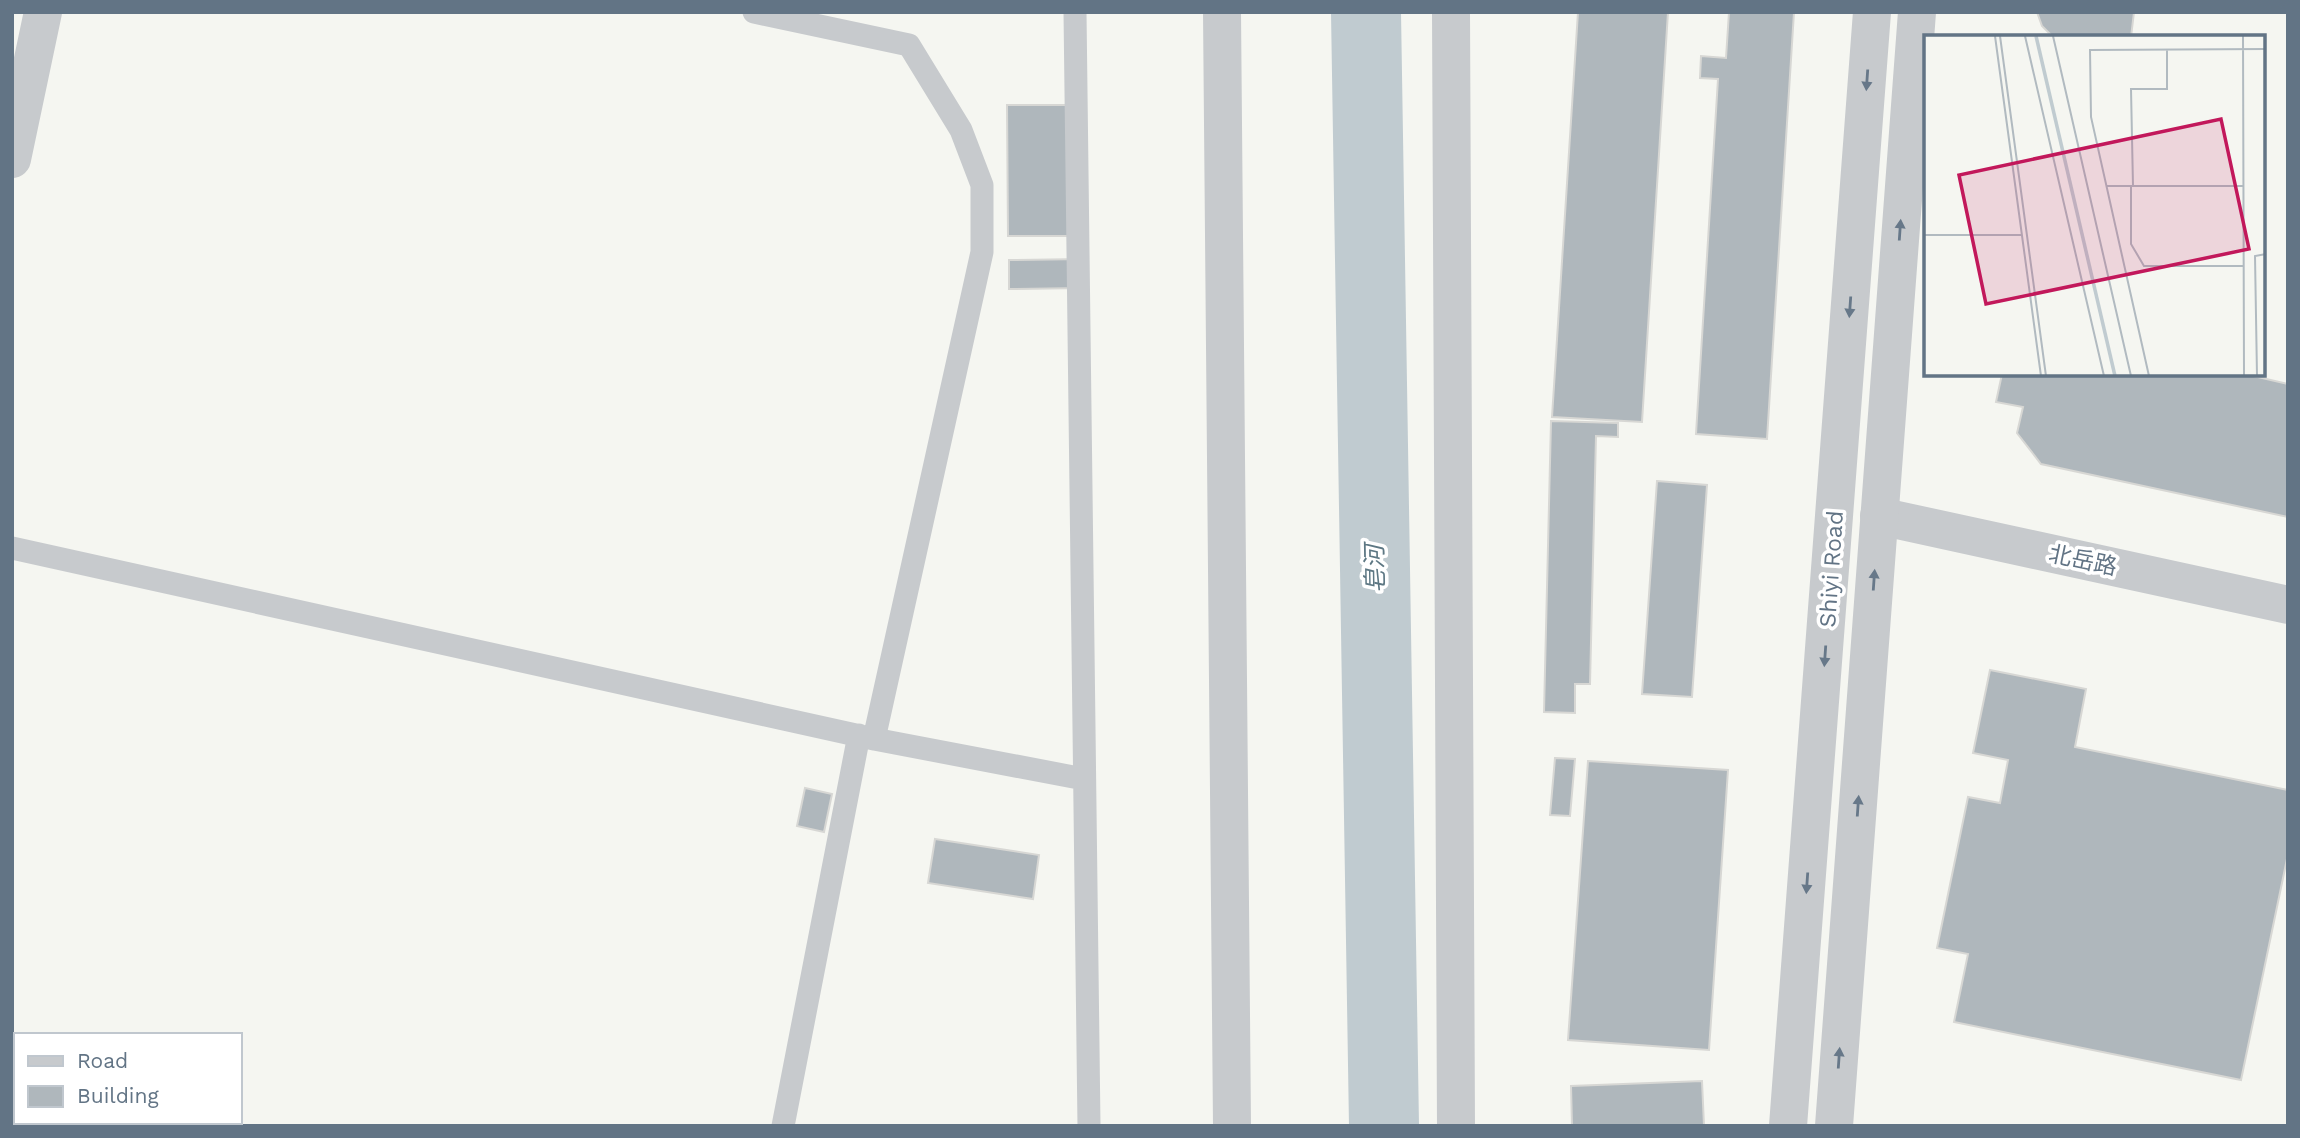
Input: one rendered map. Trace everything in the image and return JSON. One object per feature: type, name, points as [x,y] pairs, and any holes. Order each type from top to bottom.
[{"type":"street","points":[[12,159],[43,12]]},
{"type":"street","points":[[1222,12],[1232,1126]]},
{"type":"street","points":[[1451,12],[1455,1126]]},
{"type":"street","name":"Shiyi Road","points":[[1788,1126],[1872,12]]},
{"type":"street","name":"Shiyi Road","points":[[1834,1126],[1917,12]]},
{"type":"street","name":"北岳路","points":[[1879,516],[2288,605]]},
{"type":"lane","points":[[754,12],[909,45],[961,130],[982,185],[982,252],[866,737],[783,1126]]},
{"type":"lane","points":[[1075,12],[1089,1126]]},
{"type":"lane","points":[[12,548],[866,737],[1084,779]]},
{"type":"building","points":[[1578,12],[1668,12],[1642,422],[1552,417]]},
{"type":"building","points":[[1729,12],[1794,12],[1767,439],[1696,434],[1718,79],[1700,78],[1701,56],[1726,58]]},
{"type":"building","points":[[2037,12],[2134,12],[2131,35],[2051,35],[2042,26]]},
{"type":"building","points":[[1007,105],[1085,105],[1086,236],[1008,236]]},
{"type":"building","points":[[1083,259],[1082,288],[1009,289],[1009,260]]},
{"type":"building","points":[[2002,376],[2254,376],[2288,384],[2288,517],[2041,464],[2017,433],[2023,407],[1996,402]]},
{"type":"building","points":[[1551,421],[1618,423],[1618,437],[1596,436],[1590,684],[1575,684],[1575,713],[1544,712]]},
{"type":"building","points":[[1657,481],[1707,485],[1692,697],[1642,694]]},
{"type":"building","points":[[1990,670],[2086,689],[2075,747],[2288,790],[2288,854],[2241,1080],[1954,1022],[1968,954],[1937,948],[1968,797],[2000,803],[2008,760],[1973,753]]},
{"type":"building","points":[[1555,758],[1575,759],[1570,816],[1550,815]]},
{"type":"building","points":[[1588,761],[1728,770],[1709,1050],[1568,1040]]},
{"type":"building","points":[[805,788],[832,794],[824,832],[797,826]]},
{"type":"building","points":[[935,839],[1039,855],[1033,899],[928,883]]},
{"type":"building","points":[[1702,1081],[1704,1126],[1572,1126],[1571,1086]]},
{"type":"waterway","name":"皂河","points":[[1366,12],[1384,1126]]}]
